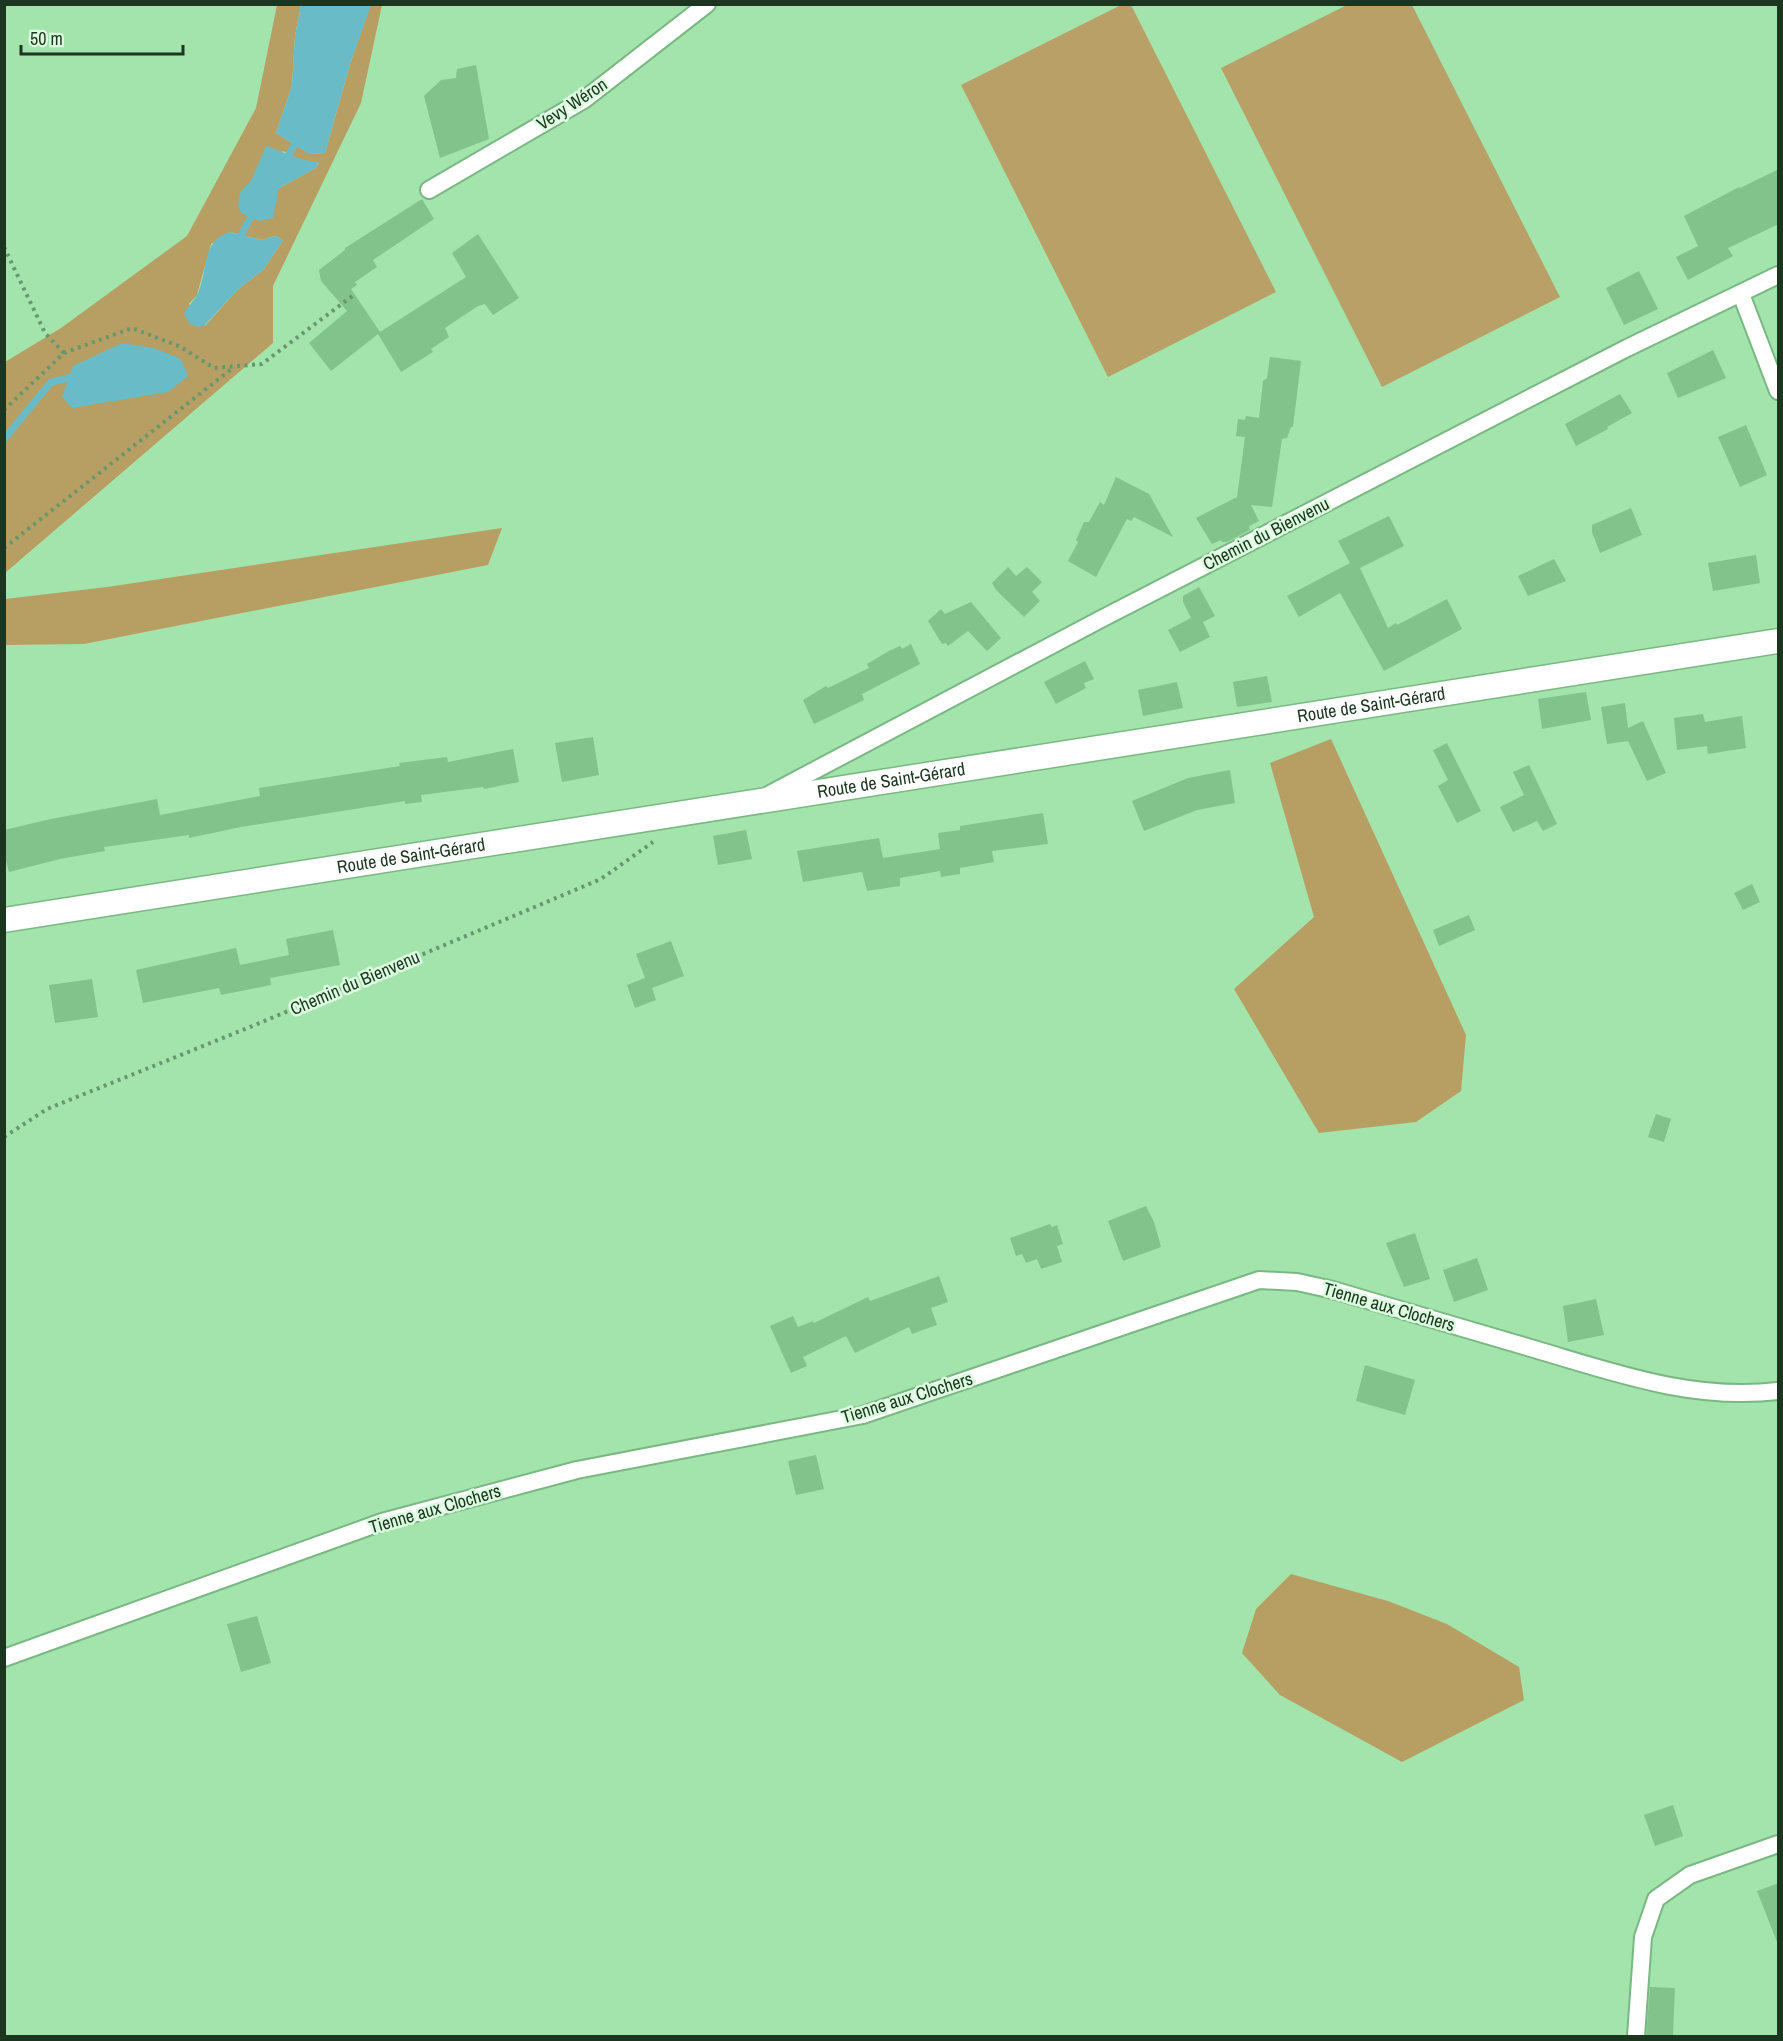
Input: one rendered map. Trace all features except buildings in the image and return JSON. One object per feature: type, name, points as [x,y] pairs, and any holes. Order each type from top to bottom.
[{"type":"main road","name":"Route de Saint-Gérard","points":[[4,920],[1779,641]]},
{"type":"street","name":"Vevy Wéron","points":[[429,190],[585,99],[707,4]]},
{"type":"street","name":"Chemin du Bienvenu","points":[[757,801],[1134,602],[1628,348],[1779,276]]},
{"type":"street","points":[[1741,294],[1779,391]]},
{"type":"street","name":"Tienne aux Clochers","points":[[4,1658],[382,1522],[577,1470],[863,1415],[1259,1280],[1297,1282],[1333,1290],[1642,1381],[1709,1393],[1751,1394],[1779,1391]]},
{"type":"street","points":[[1636,2037],[1643,1936],[1656,1899],[1690,1875],[1779,1844]]},
{"type":"path","points":[[4,247],[45,333],[64,353]]},
{"type":"path","points":[[4,410],[64,353],[132,328],[182,347],[214,368],[262,364],[355,294]]},
{"type":"path","points":[[4,548],[235,366]]},
{"type":"path","name":"Chemin du Bienvenu","points":[[4,1137],[47,1109],[255,1026],[602,879],[657,838]]},
{"type":"shaded area","points":[[1123,4],[1131,5],[1276,292],[1108,377],[961,85]]},
{"type":"shaded area","points":[[277,5],[301,5],[295,36],[292,86],[276,133],[310,154],[325,153],[350,64],[368,12],[371,5],[382,5],[361,103],[273,286],[273,343],[5,573],[5,362],[61,328],[187,236],[256,108]],"holes":[[[283,151],[302,161],[319,163],[316,168],[279,188],[240,193]],[[230,232],[262,240],[275,236],[283,240],[264,269],[237,290],[205,326],[189,304],[197,295],[211,244]]]},
{"type":"shaded area","points":[[1347,5],[1412,5],[1560,297],[1382,387],[1221,68]]},
{"type":"shaded area","points":[[502,528],[488,565],[84,644],[5,645],[5,599],[107,587]]},
{"type":"shaded area","points":[[1331,739],[1466,1035],[1461,1091],[1416,1122],[1319,1133],[1234,989],[1314,917],[1270,763]]},
{"type":"shaded area","points":[[1291,1574],[1388,1601],[1447,1624],[1519,1667],[1524,1700],[1402,1762],[1280,1695],[1242,1653],[1256,1609]]},
{"type":"water","points":[[301,5],[371,5],[350,64],[325,153],[309,154],[276,133],[292,86],[295,36]]},
{"type":"water","points":[[266,146],[299,158],[319,162],[316,168],[279,188],[273,218],[259,221],[241,213],[238,204],[240,193],[251,181]]},
{"type":"water","points":[[230,232],[262,240],[275,236],[283,240],[264,269],[237,290],[205,325],[198,327],[190,324],[184,314],[201,286],[210,250],[220,236]]},
{"type":"water","points":[[122,343],[154,348],[181,359],[188,376],[168,392],[72,408],[62,397],[73,366]]},
{"type":"waterway","points":[[285,161],[299,137]]},
{"type":"waterway","points":[[238,241],[254,211]]},
{"type":"waterway","points":[[4,439],[51,382],[76,376]]}]
